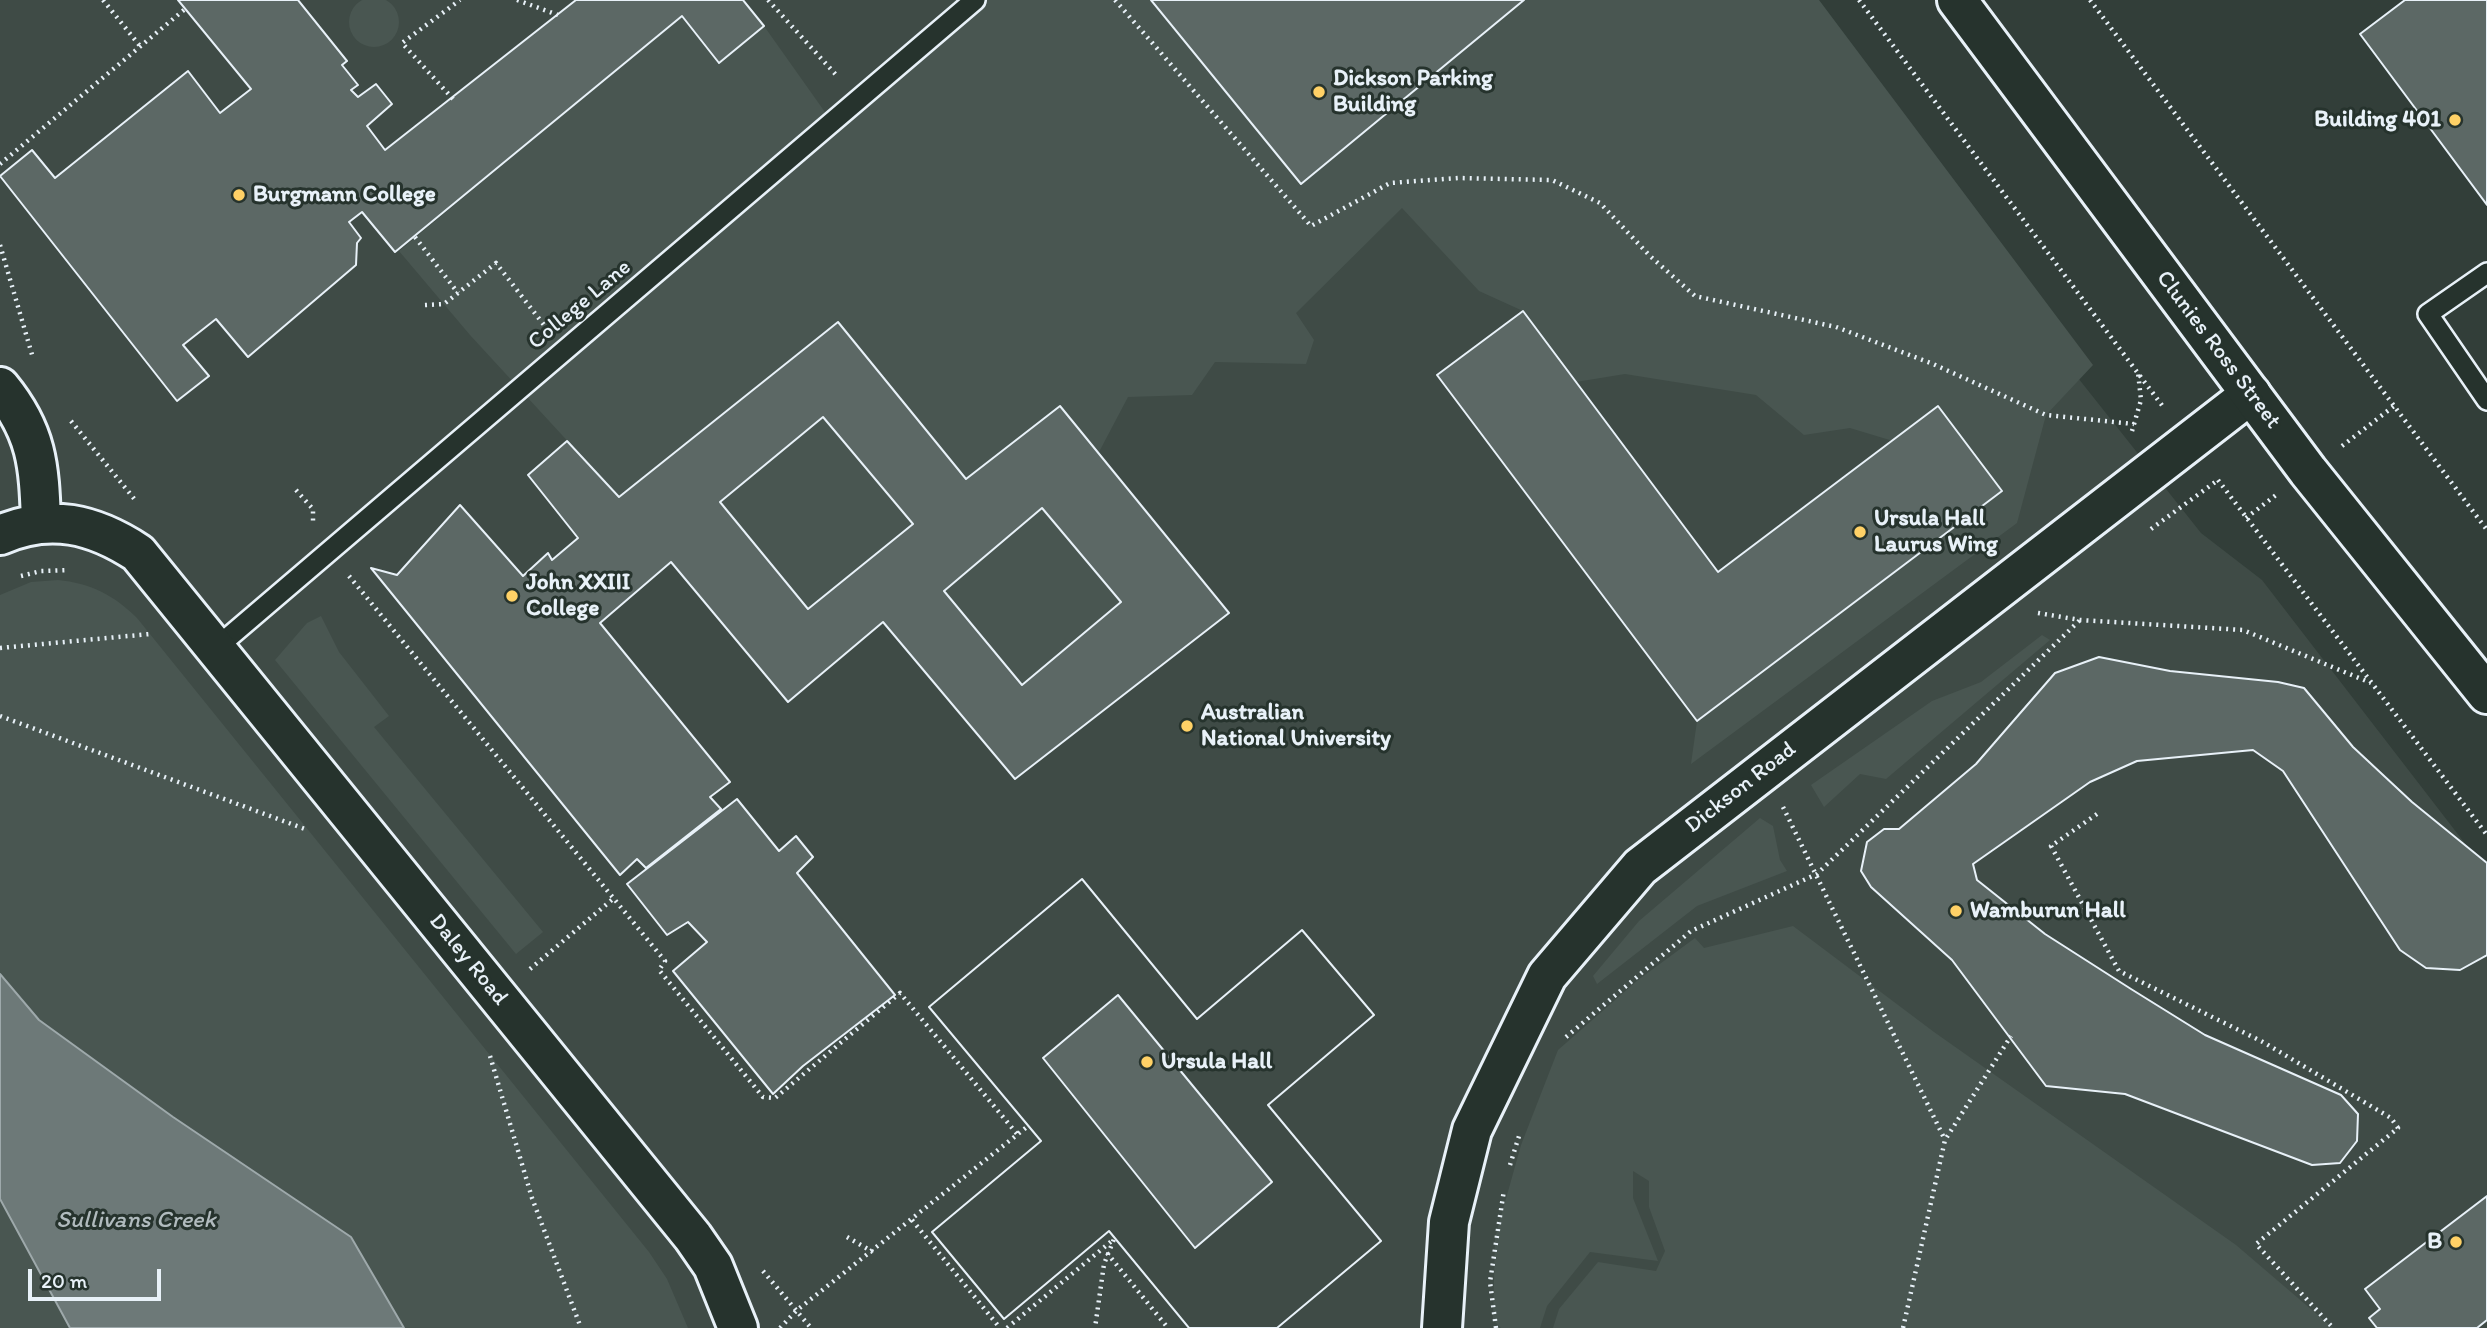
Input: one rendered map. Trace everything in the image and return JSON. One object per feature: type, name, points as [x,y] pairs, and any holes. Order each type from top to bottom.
[{"type":"street","name":"Clunies Ross Street","points":[[1957,0],[2251,394],[2487,694]]},
{"type":"street","points":[[0,387],[15,406],[34,442],[41,521],[0,535]]},
{"type":"street","name":"Dickson Road","points":[[1442,1328],[1450,1222],[1472,1130],[1547,976],[1640,867],[2251,394]]},
{"type":"street","name":"Daley Road","points":[[41,521],[72,524],[121,542],[138,554],[170,619],[216,648],[693,1237],[713,1266],[738,1328]]},
{"type":"lane","name":"College Lane","points":[[216,648],[975,0]]},
{"type":"lane","points":[[2487,273],[2428,314],[2487,400]]},
{"type":"path","points":[[103,0],[140,46]]},
{"type":"path","points":[[453,99],[402,43],[460,0]]},
{"type":"path","points":[[517,0],[558,15]]},
{"type":"path","points":[[768,0],[858,100]]},
{"type":"path","points":[[1115,0],[1311,226],[1390,183],[1458,178],[1552,180],[1600,203],[1650,256],[1695,296],[1836,327],[1933,364],[2046,415],[2134,424],[2141,400],[2138,372]]},
{"type":"path","points":[[1858,0],[2103,325]]},
{"type":"path","points":[[2090,0],[2487,530]]},
{"type":"path","points":[[0,164],[185,9]]},
{"type":"path","points":[[415,237],[458,293]]},
{"type":"path","points":[[0,245],[37,371]]},
{"type":"path","points":[[425,305],[444,304],[496,263],[552,336]]},
{"type":"path","points":[[296,490],[313,509],[312,530],[614,898],[664,961],[659,970],[763,1097],[775,1098],[900,993],[1018,1135]]},
{"type":"path","points":[[2256,532],[2487,835]]},
{"type":"path","points":[[41,571],[69,570]]},
{"type":"path","points":[[2036,613],[2080,620],[2243,630],[2372,684]]},
{"type":"path","points":[[0,649],[170,619]]},
{"type":"path","points":[[1565,1027],[1561,1039],[1690,931],[1817,874],[2080,620]]},
{"type":"path","points":[[0,716],[316,833]]},
{"type":"path","points":[[1780,800],[1945,1140]]},
{"type":"path","points":[[2097,814],[2051,846],[2119,971],[2263,1042],[2391,1118],[2398,1128],[2256,1244],[2333,1328]]},
{"type":"path","points":[[522,976],[614,898]]},
{"type":"path","points":[[1903,1328],[1945,1140],[2011,1036]]},
{"type":"path","points":[[489,1050],[533,1198],[581,1328]]},
{"type":"path","points":[[780,1328],[796,1311],[1028,1126]]},
{"type":"path","points":[[1508,1172],[1523,1126]]},
{"type":"path","points":[[1496,1328],[1490,1282],[1505,1185]]},
{"type":"path","points":[[912,1220],[1000,1328]]},
{"type":"path","points":[[847,1237],[873,1252]]},
{"type":"path","points":[[1007,1328],[1114,1239],[1108,1254],[1095,1328]]},
{"type":"path","points":[[1103,1247],[1168,1328]]},
{"type":"path","points":[[802,1318],[811,1328]]},
{"type":"shaded area","points":[[374,-3],[391,5],[399,22],[391,39],[374,47],[357,39],[349,22],[357,5]]},
{"type":"shaded area","name":"Australian National University","points":[[0,0],[1791,0],[2063,359],[2201,533],[2262,580],[2487,872],[2487,1328],[0,1328]]},
{"type":"shaded area","points":[[975,0],[1151,0],[1301,184],[1524,0],[1819,0],[2093,365],[2046,415],[2017,523],[1691,764],[1697,721],[2001,492],[1938,406],[1893,441],[1850,428],[1804,435],[1756,395],[1625,374],[1576,382],[1523,311],[1479,291],[1402,208],[1296,313],[1314,340],[1306,364],[1215,362],[1192,395],[1128,397],[1099,452],[1060,406],[966,479],[837,322],[619,497],[470,335],[399,251],[682,16],[719,62],[764,26],[832,122]]},
{"type":"shaded area","points":[[823,417],[913,524],[808,609],[720,502]]},
{"type":"shaded area","points":[[1042,508],[1121,602],[1022,685],[944,591]]},
{"type":"shaded area","points":[[58,580],[81,584],[101,592],[137,618],[649,1252],[667,1279],[688,1328],[404,1328],[351,1237],[173,1117],[39,1020],[0,974],[0,595],[31,582]]},
{"type":"shaded area","points":[[321,616],[339,652],[389,716],[374,727],[543,932],[516,954],[275,660],[307,623]]},
{"type":"shaded area","points":[[2042,635],[2050,640],[1886,779],[1860,774],[1824,807],[1811,785],[1932,701],[1981,682]]},
{"type":"shaded area","points":[[1760,818],[1773,826],[1780,860],[1787,871],[1697,906],[1597,984],[1593,976],[1639,921]]},
{"type":"shaded area","points":[[1793,926],[1934,1032],[2236,1245],[2333,1328],[1553,1328],[1559,1309],[1598,1262],[1656,1271],[1665,1251],[1649,1207],[1649,1181],[1633,1171],[1633,1198],[1658,1261],[1590,1252],[1547,1306],[1540,1328],[1501,1328],[1493,1320],[1495,1238],[1521,1145],[1558,1050],[1638,980],[1695,938],[1704,948]]},
{"type":"shaded area","points":[[0,1199],[67,1318],[70,1328],[0,1328]]},
{"type":"water","name":"Sullivans Creek","points":[[0,974],[39,1020],[173,1117],[351,1237],[404,1328],[70,1328],[0,1199]]},
{"type":"building","name":"Burgmann College","points":[[178,0],[298,0],[347,61],[342,65],[358,85],[351,90],[358,97],[376,84],[392,104],[367,126],[385,150],[576,0],[743,0],[764,26],[719,63],[682,16],[395,252],[362,212],[349,222],[361,238],[357,243],[356,265],[248,357],[216,319],[183,345],[209,376],[177,401],[0,176],[32,150],[55,178],[188,71],[220,113],[251,89]]},
{"type":"building","name":"Dickson Parking Building","points":[[1151,0],[1524,0],[1301,184]]},
{"type":"building","name":"Building 401","points":[[2405,0],[2487,0],[2487,205],[2360,34]]},
{"type":"building","name":"Ursula Hall Laurus Wing","points":[[1523,311],[1718,572],[1938,406],[2002,491],[1697,721],[1437,375]]},
{"type":"building","name":"John XXIII College","points":[[838,322],[966,479],[1060,406],[1229,613],[1015,779],[883,622],[788,702],[671,562],[600,623],[730,782],[710,797],[721,809],[646,868],[637,859],[620,875],[371,568],[397,575],[460,505],[523,576],[548,553],[552,560],[578,538],[528,475],[567,441],[619,497]],"holes":[[[823,417],[913,524],[808,609],[720,502]],[[1042,508],[1121,602],[1022,685],[944,591]]]},
{"type":"building","name":"Wamburun Hall","points":[[2099,657],[2170,671],[2278,682],[2304,688],[2353,747],[2412,802],[2487,863],[2487,955],[2460,970],[2426,968],[2400,950],[2283,771],[2253,750],[2137,761],[2090,782],[1973,864],[1977,880],[2045,934],[2131,989],[2205,1035],[2341,1095],[2358,1114],[2357,1141],[2340,1163],[2312,1165],[2125,1094],[2046,1086],[1952,960],[1871,887],[1861,871],[1867,842],[1884,829],[1899,829],[1976,764],[2055,673]]},
{"type":"building","points":[[737,799],[779,851],[796,836],[813,857],[797,873],[895,995],[803,1066],[773,1094],[673,971],[707,942],[688,922],[667,935],[627,884]]},
{"type":"building","name":"Ursula Hall","points":[[1082,879],[1197,1019],[1302,930],[1374,1015],[1268,1105],[1381,1241],[1277,1328],[1189,1328],[1109,1231],[1004,1319],[932,1232],[1041,1141],[929,1007]],"holes":[[[1118,995],[1272,1182],[1195,1248],[1043,1058]]]},
{"type":"building","name":"Ursula Hall","points":[[1082,879],[1197,1019],[1302,930],[1374,1015],[1268,1105],[1381,1241],[1277,1328],[1189,1328],[1109,1231],[1004,1319],[932,1232],[1041,1141],[929,1007]]},
{"type":"building","name":"B","points":[[2487,1196],[2487,1320],[2477,1328],[2377,1328],[2369,1318],[2380,1309],[2365,1289]]},
{"type":"place","name":"Dickson Parking Building","points":[[1319,92]]},
{"type":"place","name":"Building 401","points":[[2455,120]]},
{"type":"place","name":"Burgmann College","points":[[239,195]]},
{"type":"place","name":"Ursula Hall Laurus Wing","points":[[1860,532]]},
{"type":"place","name":"John XXIII College","points":[[512,596]]},
{"type":"place","name":"Australian National University","points":[[1187,726]]},
{"type":"place","name":"Wamburun Hall","points":[[1956,911]]},
{"type":"place","name":"Ursula Hall","points":[[1147,1062]]},
{"type":"place","name":"B","points":[[2456,1242]]}]
